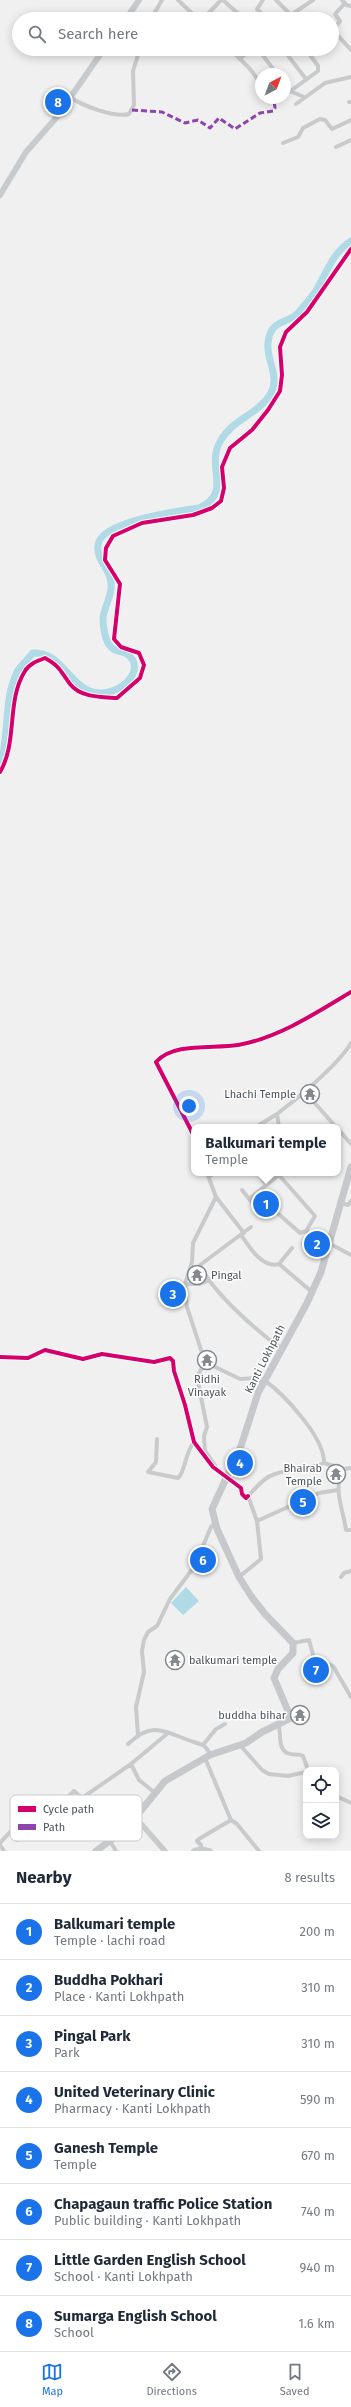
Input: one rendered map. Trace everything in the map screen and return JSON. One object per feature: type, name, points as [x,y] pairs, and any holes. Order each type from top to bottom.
[{"type":"main road","points":[[131,12],[139,0]]},
{"type":"main road","points":[[0,196],[26,152],[70,97],[99,56]]},
{"type":"main road","name":"Kanti Lokhpath","points":[[293,1643],[264,1614],[239,1577],[215,1524],[212,1509],[241,1446],[264,1382],[312,1292],[329,1244],[351,1167]]},
{"type":"main road","points":[[142,1809],[154,1792],[165,1781],[207,1756],[240,1744],[291,1718],[286,1702],[274,1680],[274,1674],[293,1653],[293,1643]]},
{"type":"main road","points":[[96,1851],[109,1842]]},
{"type":"street","points":[[155,12],[162,0]]},
{"type":"street","points":[[178,0],[191,12]]},
{"type":"street","points":[[211,12],[222,0],[237,12]]},
{"type":"street","points":[[260,12],[257,9],[263,0]]},
{"type":"street","points":[[296,12],[313,0]]},
{"type":"street","points":[[279,1],[289,12]]},
{"type":"street","points":[[336,12],[344,2],[350,7]]},
{"type":"street","points":[[339,37],[351,50]]},
{"type":"street","points":[[70,97],[90,108],[121,116],[129,114],[134,105],[133,71],[138,56]]},
{"type":"street","points":[[237,56],[255,77]]},
{"type":"street","points":[[240,59],[243,56]]},
{"type":"street","points":[[263,56],[272,68]]},
{"type":"street","points":[[288,56],[306,79]]},
{"type":"street","points":[[291,90],[319,69],[311,56]]},
{"type":"street","points":[[296,104],[325,83],[351,77]]},
{"type":"street","points":[[291,91],[304,97]]},
{"type":"street","points":[[283,143],[298,136],[303,128],[320,119],[325,120],[332,129],[351,120]]},
{"type":"street","points":[[336,147],[351,140]]},
{"type":"street","points":[[0,772],[7,760],[15,702],[20,684],[25,671],[33,663],[45,658],[58,666],[71,686],[81,692],[94,696],[117,698],[140,678],[144,665],[139,653],[121,647],[114,639],[120,584],[105,560],[106,548],[113,536],[142,523],[193,515],[212,508],[221,501],[224,488],[222,468],[230,448],[252,430],[268,410],[280,391],[282,375],[280,347],[286,332],[306,312],[351,249]]},
{"type":"street","points":[[191,1130],[156,1062],[162,1055],[195,1047],[237,1045],[261,1040],[291,1026],[351,992]]},
{"type":"street","points":[[261,1124],[277,1114],[304,1092],[345,1053],[351,1043]]},
{"type":"street","points":[[304,1092],[333,1124]]},
{"type":"street","points":[[277,1114],[279,1124]]},
{"type":"street","points":[[341,1133],[351,1144]]},
{"type":"street","points":[[208,1176],[216,1197],[259,1258],[273,1265],[279,1264],[292,1248]]},
{"type":"street","points":[[260,1176],[266,1185]]},
{"type":"street","points":[[249,1199],[278,1176]]},
{"type":"street","points":[[280,1176],[315,1216],[304,1232]]},
{"type":"street","points":[[242,1190],[262,1216]]},
{"type":"street","points":[[216,1197],[193,1243],[192,1262],[185,1284],[187,1307],[205,1362],[240,1379],[256,1378],[274,1387],[300,1415],[323,1453],[324,1463]]},
{"type":"street","points":[[340,1203],[348,1205],[351,1201]]},
{"type":"street","points":[[273,1209],[296,1232],[304,1232],[351,1255]]},
{"type":"street","points":[[251,1227],[201,1263],[200,1267],[247,1322],[282,1349]]},
{"type":"street","points":[[279,1264],[312,1292]]},
{"type":"street","points":[[185,1284],[200,1284],[210,1280]]},
{"type":"street","points":[[0,1357],[28,1358],[45,1350],[83,1359],[102,1354],[154,1362],[170,1358],[173,1361],[174,1371],[185,1405],[194,1442],[207,1461],[242,1488],[242,1494],[246,1498],[274,1474],[324,1463],[344,1469],[351,1468]]},
{"type":"street","points":[[205,1362],[197,1377],[207,1427],[204,1444],[205,1451],[218,1470]]},
{"type":"street","points":[[157,1439],[156,1462],[148,1472],[178,1478],[183,1473],[187,1452],[194,1442]]},
{"type":"street","points":[[344,1469],[340,1474],[338,1490],[346,1530],[351,1530]]},
{"type":"street","points":[[257,1521],[319,1493],[338,1490]]},
{"type":"street","points":[[239,1577],[261,1559],[257,1521],[248,1496]]},
{"type":"street","points":[[138,1735],[136,1707],[144,1672],[142,1651],[144,1640],[148,1632],[157,1626],[170,1599],[194,1567],[211,1527],[215,1524]]},
{"type":"street","points":[[341,1577],[344,1572],[351,1571]]},
{"type":"street","points":[[293,1643],[309,1640],[314,1658],[333,1666],[351,1697]]},
{"type":"street","points":[[203,1745],[216,1729],[225,1724]]},
{"type":"street","points":[[278,1724],[281,1731],[280,1744],[283,1750],[291,1755],[303,1756],[306,1767]]},
{"type":"street","points":[[128,1744],[138,1735],[160,1730],[168,1733],[174,1733],[203,1745],[231,1820],[237,1824],[259,1851]]},
{"type":"street","points":[[86,1795],[131,1764],[168,1733]]},
{"type":"street","points":[[240,1744],[262,1770],[269,1774],[288,1776],[303,1772]]},
{"type":"street","points":[[131,1764],[139,1780],[154,1792]]},
{"type":"street","points":[[70,1795],[74,1791],[79,1795]]},
{"type":"street","points":[[339,1797],[351,1803]]},
{"type":"street","points":[[201,1849],[201,1845],[197,1841],[199,1839],[231,1820]]},
{"type":"street","points":[[142,1825],[164,1851]]},
{"type":"street","points":[[4,1851],[0,1844],[10,1832]]},
{"type":"street","points":[[109,1842],[116,1851]]},
{"type":"street","points":[[194,1851],[201,1849],[210,1851]]},
{"type":"water","points":[[312,1235],[326,1243],[322,1260],[301,1244],[303,1240],[308,1242]]},
{"type":"water","points":[[186,1587],[199,1601],[183,1615],[171,1603]]},
{"type":"waterway","points":[[0,765],[5,742],[8,706],[13,683],[17,672],[33,653],[45,655],[55,660],[80,686],[90,691],[102,693],[117,689],[126,683],[133,674],[134,664],[132,659],[127,654],[113,649],[109,645],[105,634],[103,618],[111,592],[111,583],[98,551],[98,545],[102,537],[112,530],[126,524],[159,515],[199,508],[209,502],[215,494],[217,487],[215,460],[221,440],[232,427],[260,406],[271,393],[274,380],[268,343],[269,335],[272,329],[276,325],[290,319],[298,313],[315,292],[339,251],[351,241]]},
{"type":"marked path","points":[[132,110],[162,112],[185,123],[198,120],[210,128],[219,118],[235,129],[260,113],[273,111],[275,108],[274,104]]},
{"type":"cycle path","points":[[0,772],[9,748],[13,708],[19,683],[25,671],[31,665],[45,658],[62,672],[75,689],[98,697],[117,698],[140,678],[144,665],[139,653],[121,647],[114,639],[120,584],[105,560],[106,548],[113,536],[142,523],[193,515],[212,508],[221,501],[224,488],[222,467],[230,448],[252,430],[268,410],[280,391],[282,375],[280,347],[286,332],[307,312],[351,249]]},
{"type":"cycle path","points":[[191,1130],[156,1062],[172,1051],[238,1045],[268,1037],[296,1024],[351,992]]},
{"type":"cycle path","points":[[0,1357],[28,1358],[45,1350],[83,1359],[102,1354],[154,1362],[170,1358],[173,1361],[174,1371],[185,1405],[194,1442],[213,1467],[241,1488],[242,1494],[246,1498],[248,1496]]},
{"type":"place","name":"Sumarga English School","points":[[58,102]]},
{"type":"place","name":"Lhachi Temple","points":[[310,1094]]},
{"type":"place","name":"Balkumari temple","points":[[266,1204]]},
{"type":"place","name":"Buddha Pokhari","points":[[317,1244]]},
{"type":"place","name":"Pingal","points":[[197,1275]]},
{"type":"place","name":"Pingal Park","points":[[173,1294]]},
{"type":"place","name":"Ridhi Vinayak","points":[[207,1360]]},
{"type":"place","name":"United Veterinary Clinic","points":[[240,1463]]},
{"type":"place","name":"Bhairab Temple","points":[[336,1474]]},
{"type":"place","name":"Ganesh Temple","points":[[303,1502]]},
{"type":"place","name":"Chapagaun traffic Police Station","points":[[203,1560]]},
{"type":"place","name":"balkumari temple","points":[[175,1660]]},
{"type":"place","name":"Little Garden English School","points":[[316,1670]]},
{"type":"place","name":"buddha bihar","points":[[300,1715]]}]
